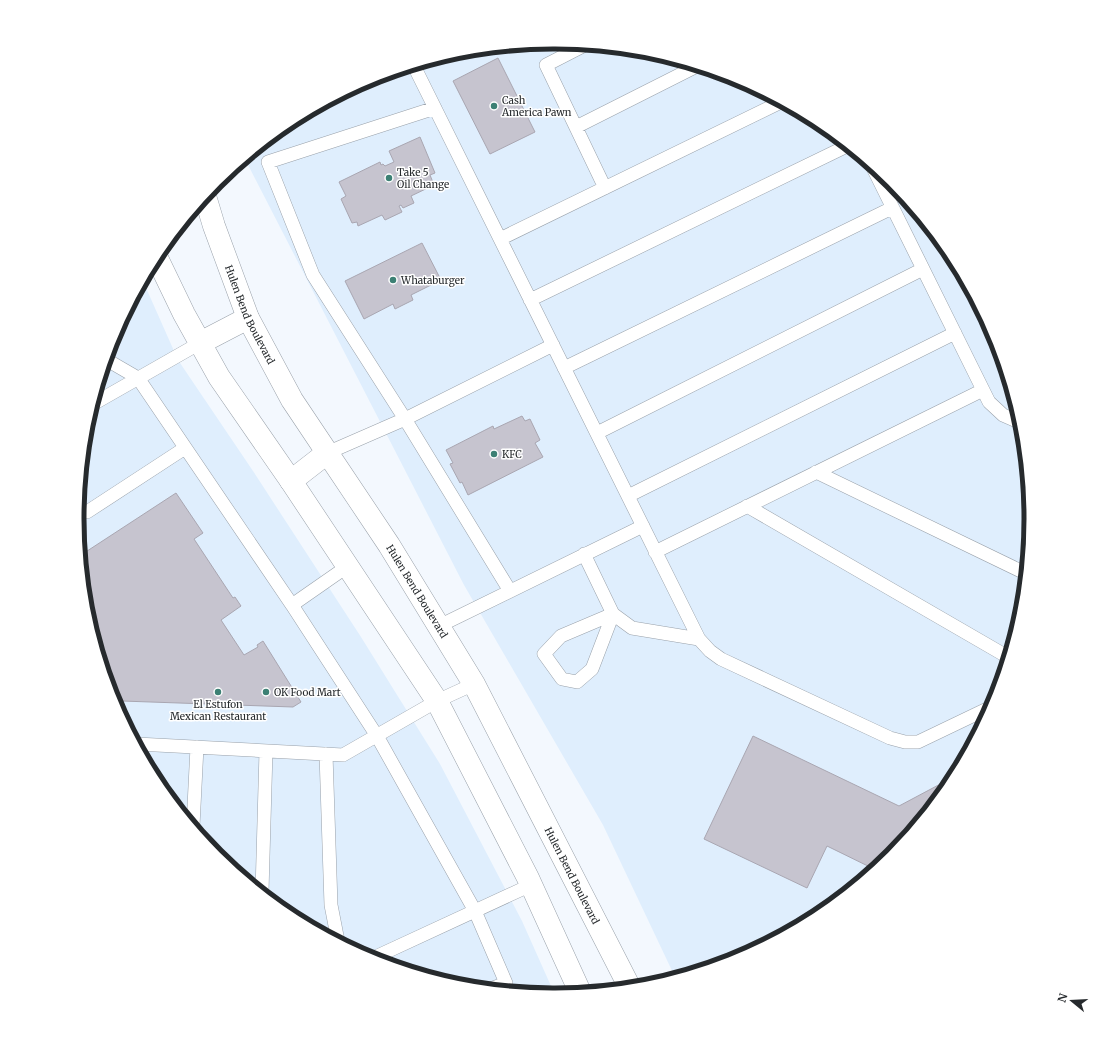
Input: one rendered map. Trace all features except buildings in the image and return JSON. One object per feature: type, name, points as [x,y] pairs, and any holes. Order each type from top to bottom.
[{"type":"street","name":"Hulen Bend Boulevard","points":[[207,203],[214,226],[248,318],[292,400],[389,545],[474,684],[627,982]]},
{"type":"street","points":[[160,264],[219,377],[291,481],[437,701],[531,885],[578,987]]},
{"type":"street","points":[[200,343],[248,318]]},
{"type":"street","points":[[291,481],[327,453]]},
{"type":"lane","points":[[576,50],[546,65],[605,188]]},
{"type":"lane","points":[[576,127],[690,69]]},
{"type":"lane","points":[[416,70],[699,639],[710,651],[721,658],[890,738],[905,742],[918,742],[982,711]]},
{"type":"lane","points":[[500,239],[776,105]]},
{"type":"lane","points":[[435,108],[268,162],[313,275],[405,419],[510,591]]},
{"type":"lane","points":[[530,300],[843,148]]},
{"type":"lane","points":[[879,180],[989,402],[1003,415],[1012,419]]},
{"type":"lane","points":[[564,368],[892,208]]},
{"type":"lane","points":[[597,433],[923,269]]},
{"type":"lane","points":[[628,496],[955,334]]},
{"type":"lane","points":[[99,400],[200,343]]},
{"type":"lane","points":[[327,453],[405,419],[553,346]]},
{"type":"lane","points":[[111,362],[138,378],[292,605],[376,736],[475,911],[507,985]]},
{"type":"lane","points":[[655,552],[983,390]]},
{"type":"lane","points":[[84,512],[87,512],[186,448]]},
{"type":"lane","points":[[816,472],[1020,571]]},
{"type":"lane","points":[[747,506],[1004,654]]},
{"type":"lane","points":[[439,626],[643,526]]},
{"type":"lane","points":[[584,554],[613,614],[632,628],[699,639]]},
{"type":"lane","points":[[292,605],[348,566]]},
{"type":"lane","points":[[613,614],[592,669],[577,682],[562,679],[544,654],[561,636],[613,614]]},
{"type":"lane","points":[[142,744],[343,755],[437,701],[474,684]]},
{"type":"lane","points":[[193,817],[197,747]]},
{"type":"lane","points":[[262,886],[266,751]]},
{"type":"lane","points":[[326,754],[331,905],[337,935]]},
{"type":"lane","points":[[380,954],[531,885]]},
{"type":"shaded area","points":[[523,50],[585,50],[646,58],[676,65],[705,74],[762,97],[815,128],[840,146],[864,166],[907,209],[944,258],[961,284],[988,339],[999,368],[1008,397],[1019,457],[1024,518],[1022,549],[1019,580],[1008,640],[988,698],[975,726],[961,753],[926,804],[907,828],[864,871],[815,909],[762,940],[705,963],[673,973],[603,825],[464,585],[247,163],[293,128],[319,112],[346,97],[403,74],[462,58],[493,53]]},
{"type":"shaded area","points":[[146,287],[178,360],[253,471],[361,637],[440,764],[522,921],[552,988],[523,987],[462,979],[403,963],[346,940],[293,909],[244,871],[201,828],[164,779],[147,753],[120,698],[100,640],[89,580],[84,518],[89,457],[100,397],[120,339]]},
{"type":"place","name":"Cash America Pawn","points":[[494,106]]},
{"type":"place","name":"Take 5 Oil Change","points":[[389,178]]},
{"type":"place","name":"Whataburger","points":[[393,280]]},
{"type":"place","name":"KFC","points":[[494,454]]},
{"type":"place","name":"El Estufon Mexican Restaurant","points":[[218,692]]},
{"type":"place","name":"OK Food Mart","points":[[266,692]]}]
